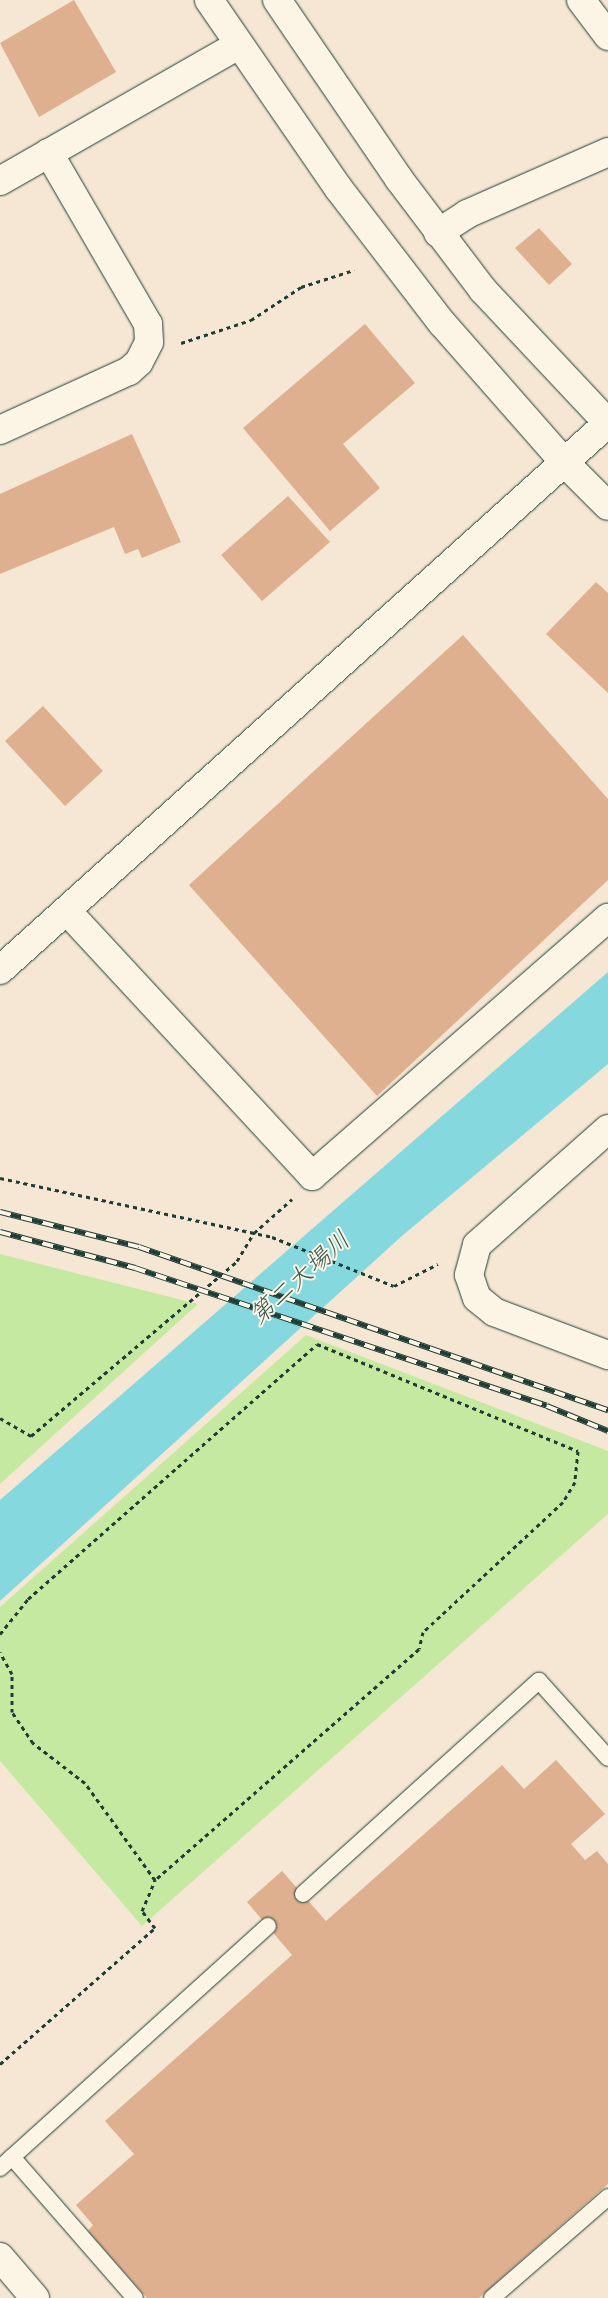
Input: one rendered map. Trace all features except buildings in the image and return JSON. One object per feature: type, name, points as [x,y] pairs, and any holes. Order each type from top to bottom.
[{"type":"street","points":[[209,0],[237,46],[391,259],[564,462],[608,506]]},
{"type":"street","points":[[0,970],[608,423],[483,290],[438,232],[277,0]]},
{"type":"street","points":[[588,2],[608,36]]},
{"type":"street","points":[[0,181],[237,46]]},
{"type":"street","points":[[438,232],[467,214],[608,152]]},
{"type":"street","points":[[0,430],[129,371],[139,362],[149,342],[148,324],[49,153]]},
{"type":"street","points":[[67,911],[312,1176],[608,918]]},
{"type":"street","points":[[608,1129],[477,1245],[468,1275],[477,1298],[494,1312],[608,1354]]},
{"type":"street","points":[[0,2257],[36,2298]]},
{"type":"lane","points":[[303,1894],[539,1681],[608,1758]]},
{"type":"lane","points":[[135,2298],[6,2163],[268,1926]]},
{"type":"lane","points":[[492,2298],[608,2196]]},
{"type":"path","points":[[177,344],[252,320],[301,287],[354,270]]},
{"type":"path","points":[[0,1418],[31,1436],[237,1260],[254,1233],[312,1176]]},
{"type":"path","points":[[0,1178],[272,1237],[394,1286]]},
{"type":"path","points":[[0,1634],[28,1600],[317,1344],[578,1451],[574,1482],[563,1502],[423,1632],[419,1649],[155,1880],[142,1911],[155,1928],[0,2064]]},
{"type":"path","points":[[0,1652],[12,1674],[12,1712],[32,1744],[85,1783],[155,1880]]},
{"type":"green space","points":[[0,1254],[198,1304],[0,1484]]},
{"type":"green space","points":[[306,1335],[608,1451],[608,1514],[142,1926],[0,1761],[0,1607]]},
{"type":"water","name":"第二大場川","points":[[608,972],[608,1064],[403,1235],[0,1601],[0,1500]]},
{"type":"railway","points":[[0,1212],[139,1247],[608,1410]]},
{"type":"railway","points":[[0,1232],[135,1268],[547,1406],[608,1431]]}]
